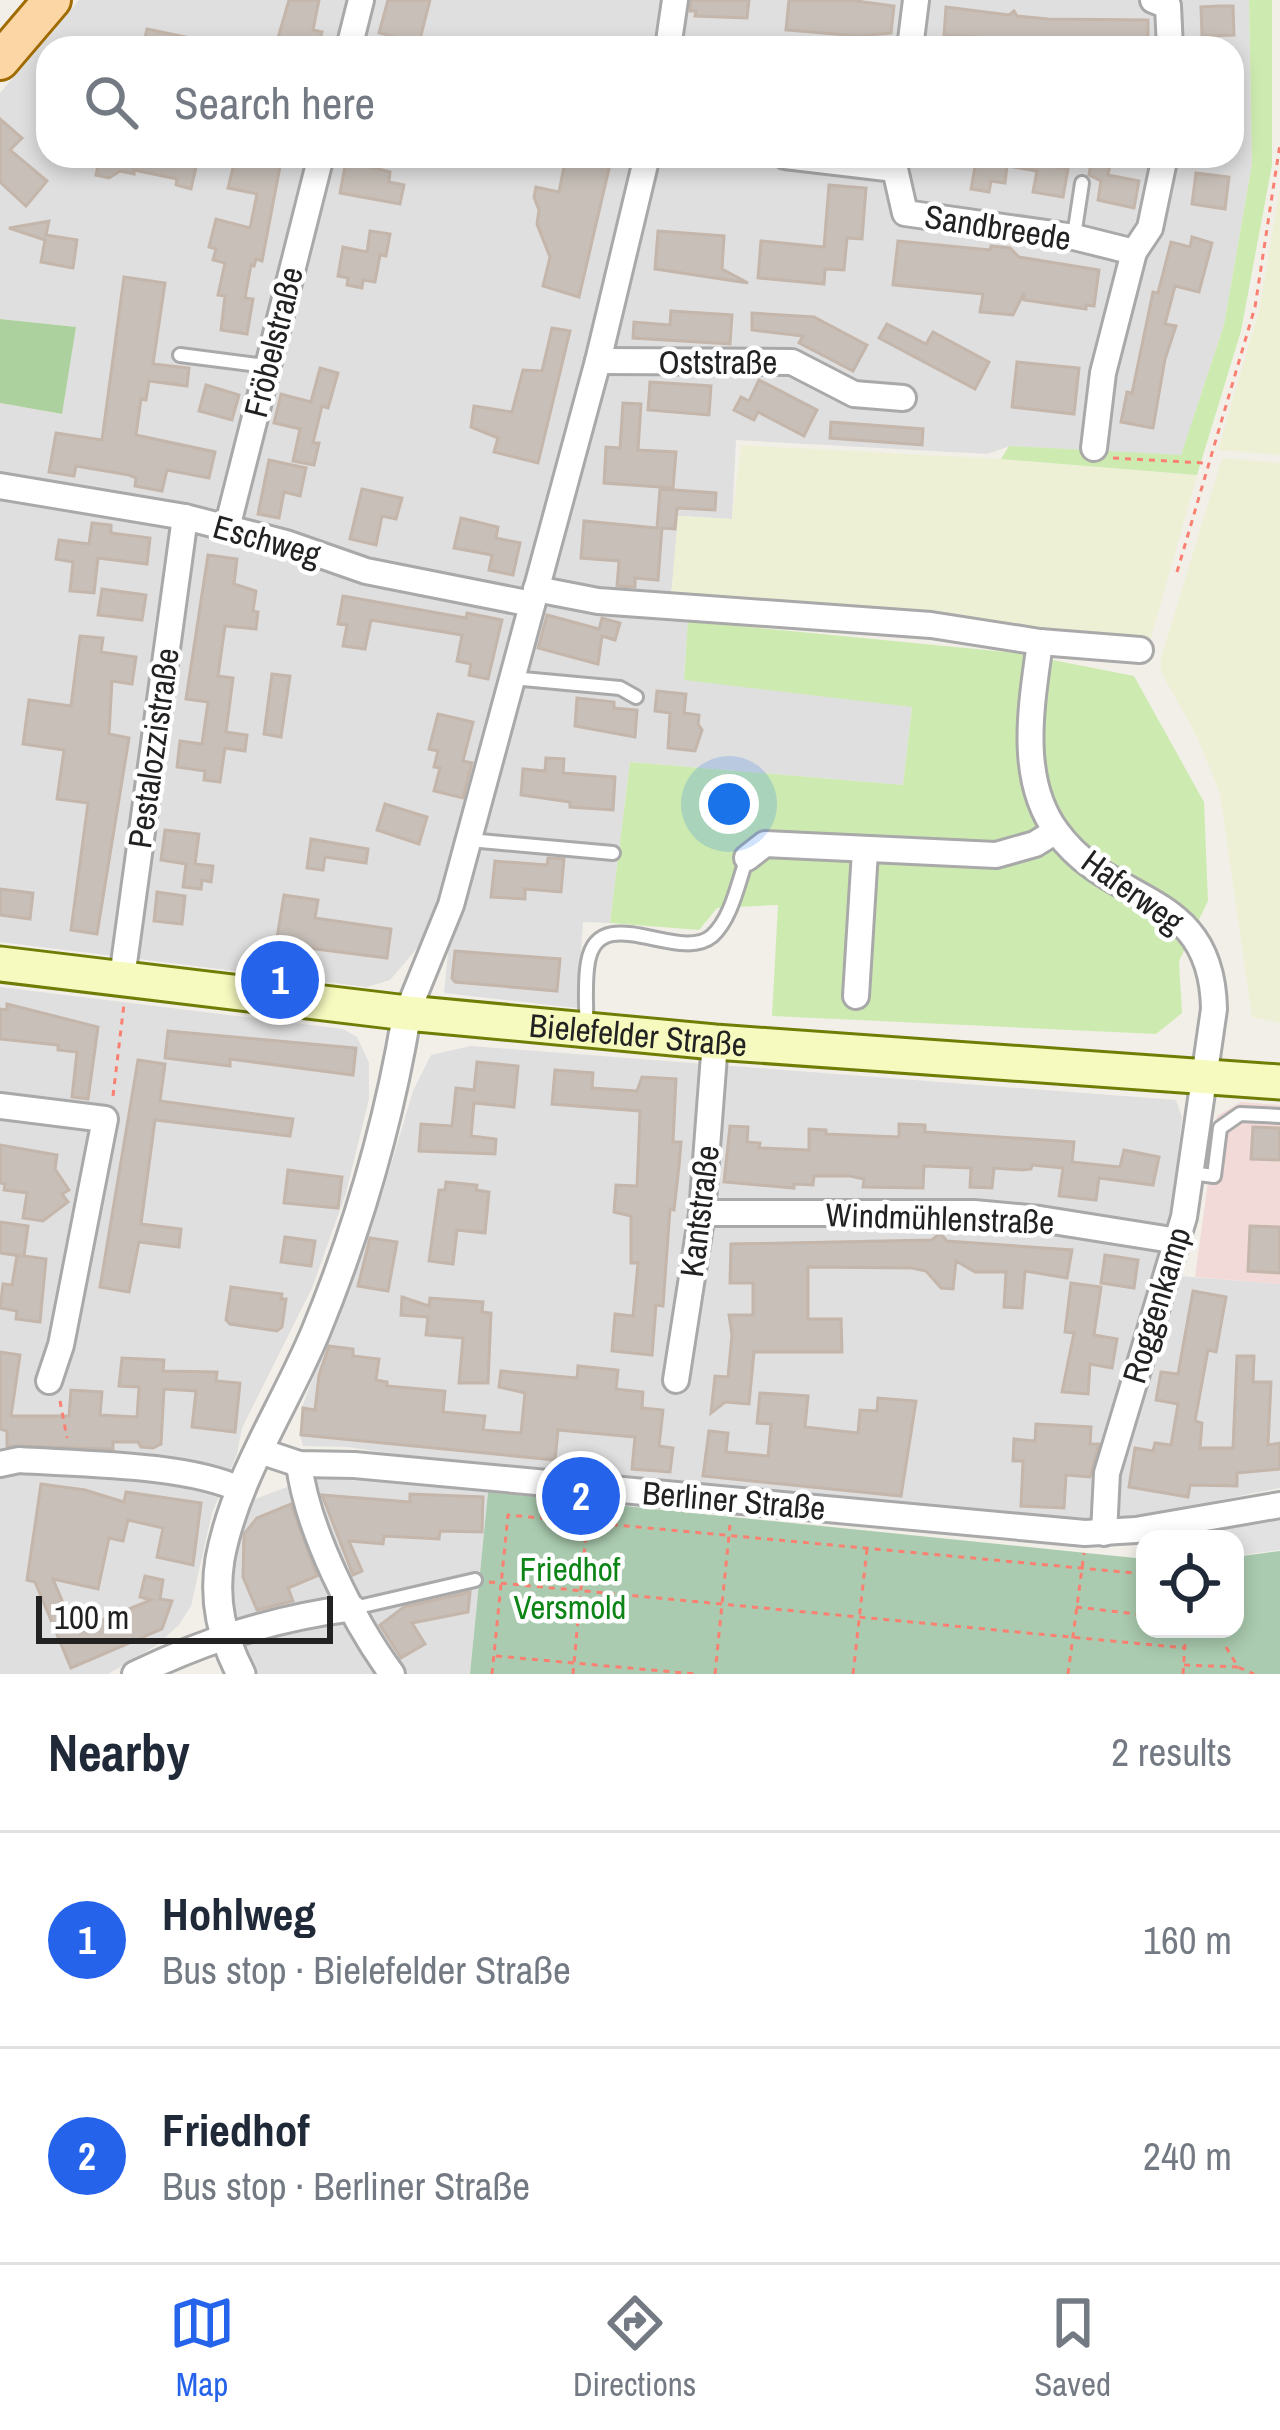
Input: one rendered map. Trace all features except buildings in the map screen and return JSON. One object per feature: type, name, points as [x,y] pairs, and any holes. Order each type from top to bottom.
[{"type":"main road","points":[[0,61],[52,0]]},
{"type":"main road","name":"Bielefelder Straße","points":[[0,964],[406,1013],[715,1042],[1280,1082]]},
{"type":"street","points":[[352,36],[362,0]]},
{"type":"street","points":[[670,36],[675,0]]},
{"type":"street","points":[[912,36],[916,0]]},
{"type":"street","points":[[1153,0],[1168,6],[1169,36]]},
{"type":"street","name":"Fröbelstraße","points":[[227,528],[317,168]]},
{"type":"street","points":[[241,1674],[222,1636],[217,1593],[220,1562],[241,1490],[316,1330],[384,1133],[406,1013],[451,905],[598,361],[644,168]]},
{"type":"street","name":"Sandbreede","points":[[897,168],[905,212],[1074,237],[1134,252]]},
{"type":"street","points":[[1094,448],[1103,373],[1134,252],[1150,228],[1162,168]]},
{"type":"street","name":"Oststraße","points":[[598,361],[792,362],[854,394],[903,398]]},
{"type":"street","name":"Eschweg","points":[[0,486],[185,518],[366,571],[534,596],[931,625],[1040,642],[1140,650]]},
{"type":"street","name":"Pestalozzistraße","points":[[124,978],[185,518]]},
{"type":"street","name":"Haferweg","points":[[1040,642],[1029,729],[1036,780],[1056,831],[1112,878],[1190,929],[1208,961],[1214,985],[1203,1075]]},
{"type":"street","points":[[747,858],[765,844],[996,856],[1036,844],[1056,831]]},
{"type":"street","points":[[856,996],[865,850]]},
{"type":"street","name":"Kantstraße","points":[[676,1380],[702,1213],[715,1042]]},
{"type":"street","name":"Roggenkamp","points":[[1094,1533],[1107,1473],[1178,1241],[1203,1075]]},
{"type":"street","points":[[0,1106],[105,1119],[62,1346],[49,1381]]},
{"type":"street","name":"Windmühlenstraße","points":[[702,1213],[974,1213],[1178,1241]]},
{"type":"street","name":"Berliner Straße","points":[[260,1451],[298,1464],[1094,1533],[1280,1505]]},
{"type":"street","points":[[0,1464],[19,1460],[192,1476],[241,1490]]},
{"type":"street","points":[[298,1464],[303,1502],[368,1642],[392,1674]]},
{"type":"street","points":[[135,1674],[222,1636],[300,1615],[353,1608]]},
{"type":"lane","points":[[1074,237],[1082,184]]},
{"type":"lane","points":[[180,355],[266,366]]},
{"type":"lane","points":[[512,678],[620,688],[636,697]]},
{"type":"lane","points":[[469,840],[613,853]]},
{"type":"lane","points":[[586,1030],[588,961],[595,944],[619,933],[693,944],[710,938],[723,921],[747,858]]},
{"type":"lane","points":[[1190,1173],[1214,1176],[1220,1128],[1240,1114],[1280,1116]]},
{"type":"lane","points":[[353,1608],[476,1580]]},
{"type":"path","points":[[1178,572],[1255,307],[1280,144]]},
{"type":"path","points":[[1094,448],[1103,458],[1207,463]]},
{"type":"path","points":[[105,1119],[112,1106],[124,978]]},
{"type":"path","points":[[49,1381],[63,1406],[71,1464]]},
{"type":"path","points":[[573,1674],[589,1486]]},
{"type":"path","points":[[715,1674],[732,1500]]},
{"type":"path","points":[[492,1674],[508,1515],[1136,1573]]},
{"type":"path","points":[[1068,1674],[1083,1568],[1094,1533]]},
{"type":"path","points":[[853,1674],[867,1547]]},
{"type":"path","points":[[476,1580],[1186,1648]]},
{"type":"path","points":[[1076,1607],[1136,1614]]},
{"type":"path","points":[[1183,1674],[1186,1638]]},
{"type":"path","points":[[1226,1647],[1238,1667]]},
{"type":"path","points":[[494,1656],[696,1674]]},
{"type":"path","points":[[1184,1665],[1238,1667],[1254,1674]]},
{"type":"shaded area","points":[[79,0],[1249,0],[1252,164],[1224,325],[1181,456],[1010,446],[987,454],[736,440],[732,519],[679,516],[671,596],[688,621],[684,679],[912,706],[903,785],[630,762],[610,923],[583,922],[577,1008],[444,993],[448,952],[420,945],[390,980],[367,987],[0,942],[0,403],[61,414],[76,327],[0,319],[0,93],[36,51],[36,168],[1244,168],[1244,36],[48,36]]},
{"type":"shaded area","points":[[0,987],[343,1029],[357,1037],[369,1063],[369,1099],[346,1193],[312,1288],[242,1428],[237,1454],[212,1513],[191,1606],[157,1645],[108,1674],[0,1674]]},
{"type":"shaded area","points":[[471,1046],[1176,1100],[1182,1117],[1165,1275],[1280,1284],[1280,1488],[1126,1519],[1058,1521],[303,1446],[302,1407],[382,1195],[413,1091],[431,1055]]},
{"type":"shaded area","points":[[1241,1102],[1280,1105],[1280,1284],[1195,1277],[1217,1116]]},
{"type":"shaded area","points":[[313,1477],[488,1492],[470,1674],[257,1674],[235,1638],[231,1575],[236,1539],[253,1500]]},
{"type":"shaded area","points":[[1280,1518],[1280,1550],[1244,1555],[1244,1530],[1211,1530]]},
{"type":"green space","points":[[1249,0],[1272,0],[1272,165],[1241,331],[1197,475],[1001,459],[1009,446],[1181,455],[1224,325],[1252,164]]},
{"type":"green space","points":[[1280,188],[1280,455],[1218,450],[1259,310]]},
{"type":"green space","points":[[0,319],[76,327],[62,414],[0,403]]},
{"type":"green space","points":[[741,445],[1197,475],[1151,638],[671,596],[678,516],[732,519]]},
{"type":"green space","points":[[1222,458],[1280,463],[1280,1023],[1252,1017],[1220,793],[1197,737],[1161,672],[1161,658]]},
{"type":"green space","points":[[688,621],[1017,653],[1134,676],[1204,802],[1208,901],[1179,961],[1182,1013],[1156,1034],[772,1016],[778,905],[717,908],[699,930],[610,923],[630,762],[903,785],[912,707],[684,680]]},
{"type":"green space","name":"Friedhof Versmold","points":[[488,1492],[1136,1558],[1136,1638],[1244,1638],[1244,1556],[1280,1551],[1280,1674],[470,1674]]},
{"type":"place","name":"Hohlweg","points":[[280,980]]},
{"type":"place","name":"Friedhof","points":[[581,1496]]}]
